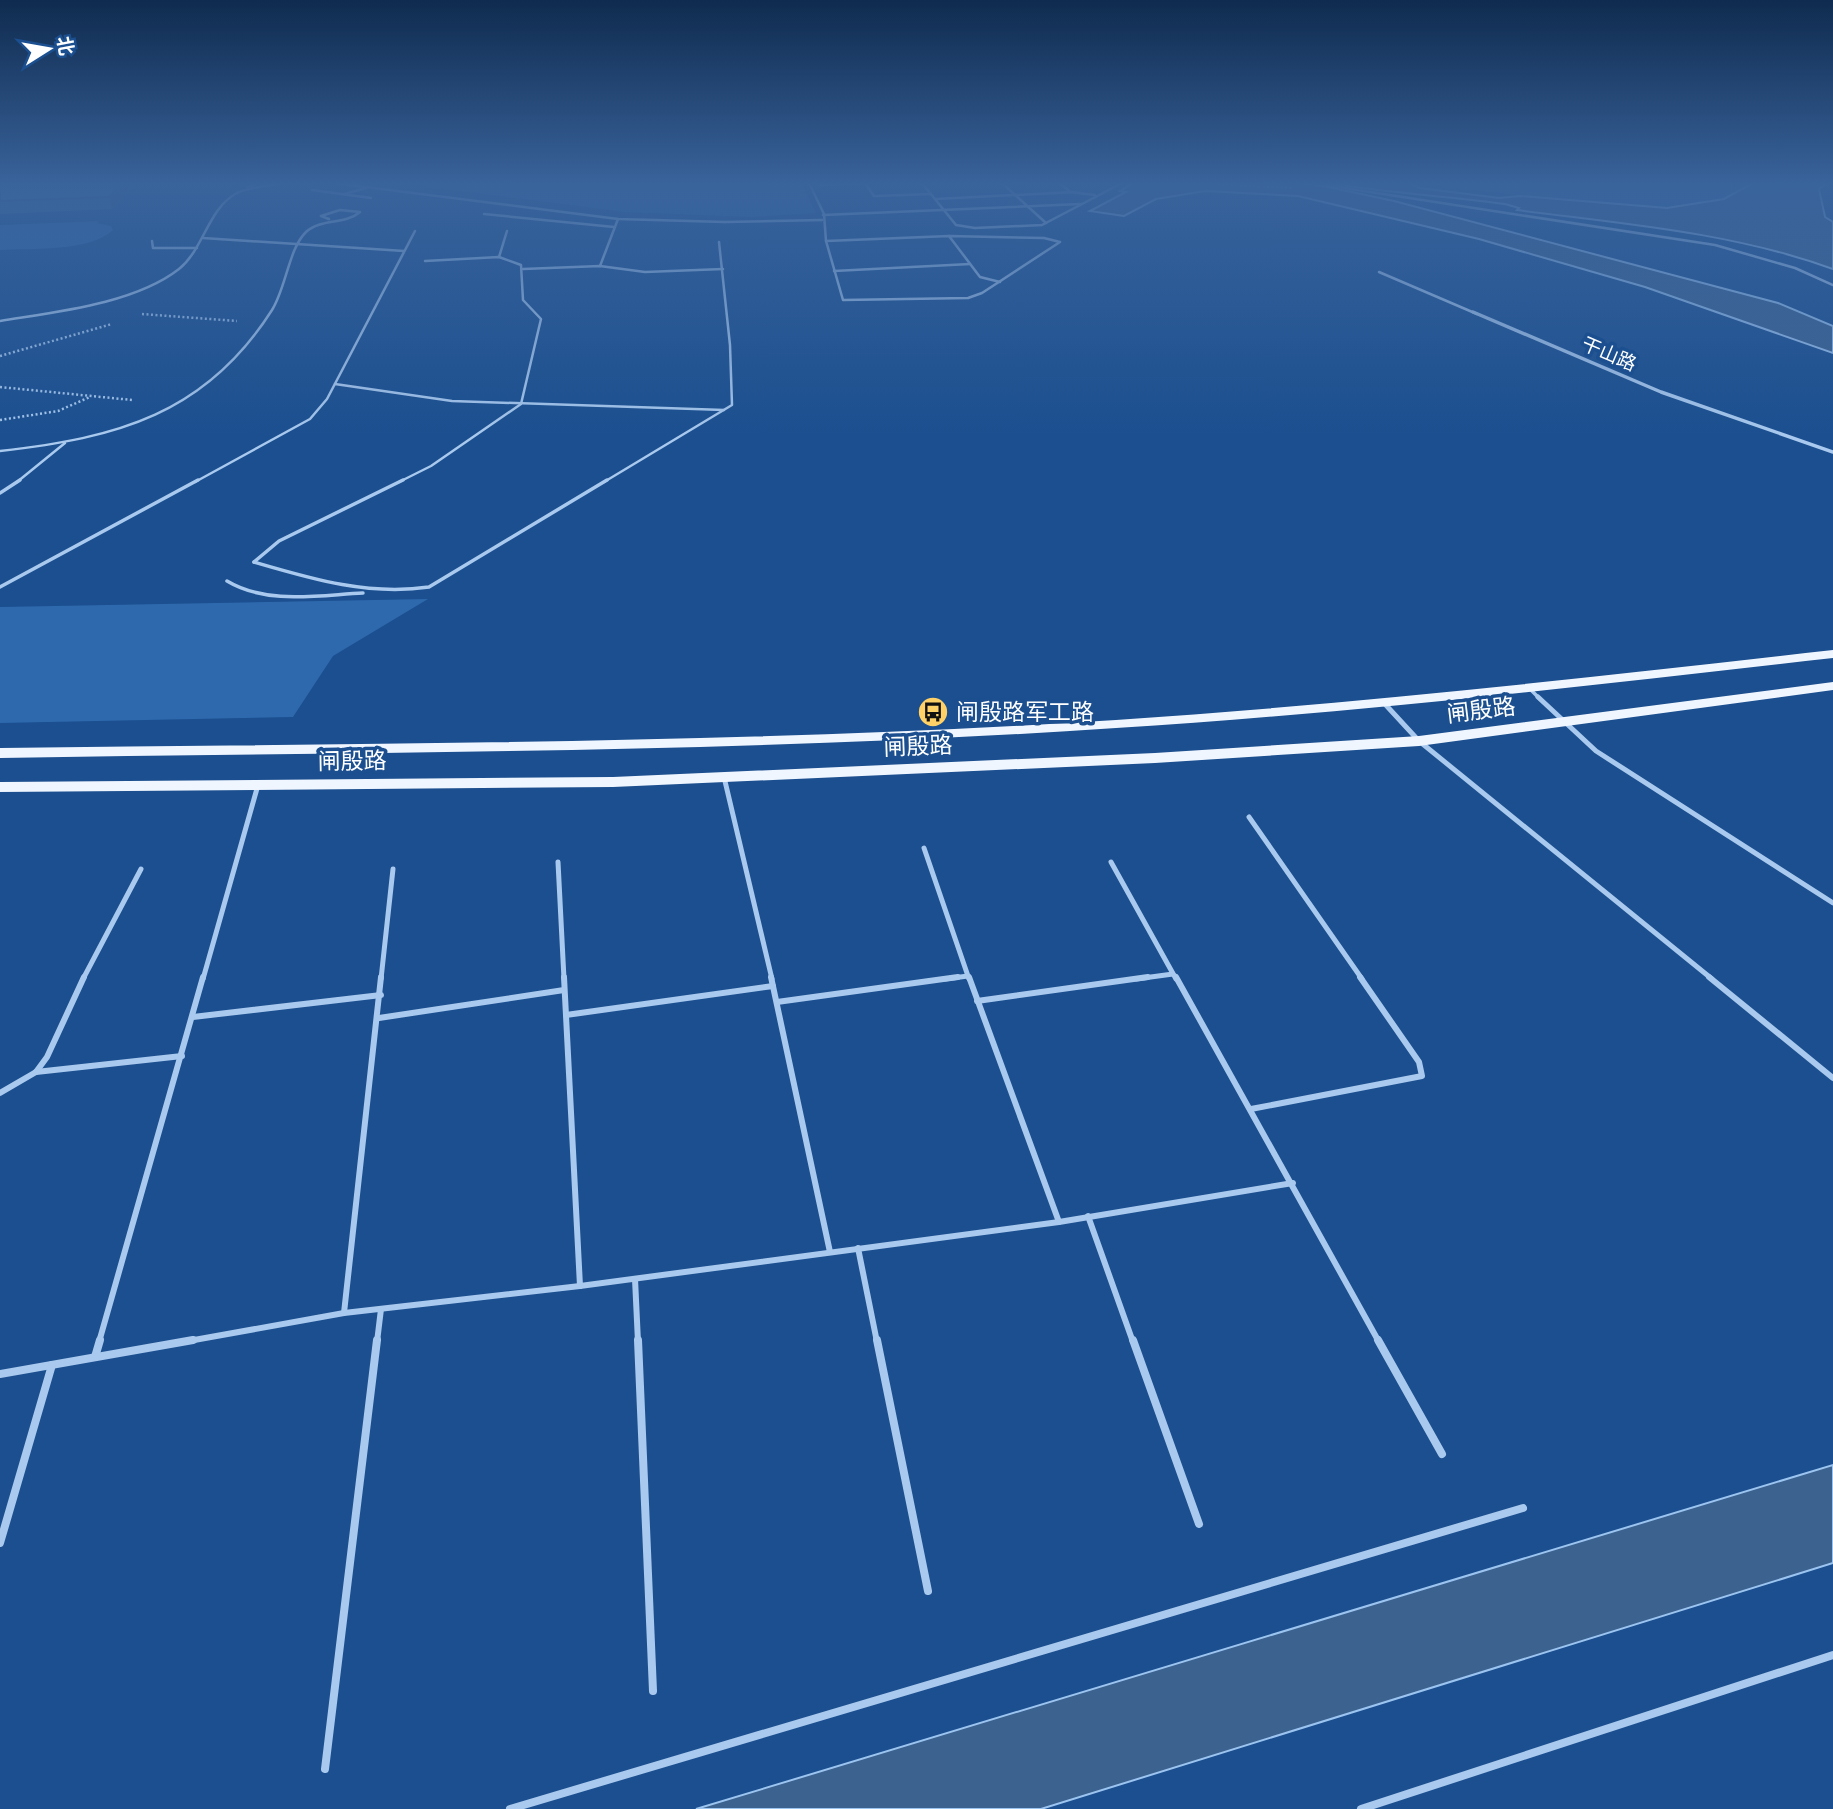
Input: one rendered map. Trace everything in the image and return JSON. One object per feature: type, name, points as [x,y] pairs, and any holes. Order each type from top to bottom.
[{"type":"main road","name":"闸殷路","points":[[0,753],[621,743],[1115,724],[1530,689],[1833,654]]},
{"type":"main road","name":"闸殷路","points":[[0,787],[613,782],[1155,758],[1419,741],[1833,686]]},
{"type":"street","name":"干山路","points":[[1378,272],[1661,391],[1833,452]]},
{"type":"lane","points":[[0,321],[68,308],[129,291],[172,273],[178,267]]},
{"type":"lane","points":[[0,451],[65,443],[149,420],[183,405],[223,373],[254,338],[285,288],[291,267]]},
{"type":"lane","points":[[0,587],[310,419],[335,384],[395,267]]},
{"type":"lane","points":[[394,592],[358,590],[254,562],[279,541],[431,466],[521,404],[541,320],[523,300],[523,269],[564,267]]},
{"type":"lane","points":[[227,581],[245,591],[265,594],[394,592],[429,587],[447,579],[724,410],[733,402],[723,268],[645,272],[611,267]]},
{"type":"lane","points":[[833,267],[843,300],[859,304],[968,298],[1022,267]]},
{"type":"lane","points":[[834,271],[904,267]]},
{"type":"lane","points":[[973,267],[980,277],[1000,282]]},
{"type":"lane","points":[[1790,267],[1833,285]]},
{"type":"lane","points":[[335,384],[429,399],[724,410]]},
{"type":"lane","points":[[0,492],[37,468],[65,443]]},
{"type":"lane","points":[[1530,689],[1563,723],[1596,751],[1833,903]]},
{"type":"lane","points":[[1384,703],[1419,741],[1833,1077]]},
{"type":"lane","points":[[724,777],[777,1002],[830,1252]]},
{"type":"lane","points":[[95,1357],[258,785]]},
{"type":"lane","points":[[1249,817],[1419,1062],[1422,1076],[1409,1081],[1251,1110]]},
{"type":"lane","points":[[924,848],[1059,1222]]},
{"type":"lane","points":[[558,862],[580,1286]]},
{"type":"lane","points":[[1111,862],[1293,1183],[1442,1454]]},
{"type":"lane","points":[[37,1072],[47,1057],[100,942],[117,918],[141,869]]},
{"type":"lane","points":[[344,1313],[379,1018],[393,869]]},
{"type":"lane","points":[[977,1001],[1173,974]]},
{"type":"lane","points":[[777,1002],[968,976]]},
{"type":"lane","points":[[566,1015],[773,986]]},
{"type":"lane","points":[[379,1018],[564,990]]},
{"type":"lane","points":[[193,1017],[381,995]]},
{"type":"lane","points":[[0,1093],[37,1072],[182,1056]]},
{"type":"lane","points":[[0,1374],[344,1313],[635,1279],[1059,1222],[1293,1183]]},
{"type":"lane","points":[[1088,1216],[1199,1524]]},
{"type":"lane","points":[[858,1248],[928,1591]]},
{"type":"lane","points":[[635,1279],[653,1691]]},
{"type":"lane","points":[[325,1769],[381,1309]]},
{"type":"lane","points":[[0,1543],[52,1365]]},
{"type":"lane","points":[[510,1809],[1523,1508]]},
{"type":"lane","points":[[1361,1809],[1833,1655]]},
{"type":"path","points":[[138,313],[220,322],[266,320]]},
{"type":"path","points":[[0,387],[183,405]]},
{"type":"path","points":[[0,420],[58,411],[92,396]]},
{"type":"shaded area","points":[[1577,267],[1644,267],[1778,303],[1833,326],[1833,353],[1645,287]]},
{"type":"shaded area","points":[[428,599],[333,656],[293,717],[0,723],[0,607]]},
{"type":"shaded area","points":[[1833,1465],[1833,1563],[1041,1809],[696,1809]]},
{"type":"place","name":"闸殷路军工路","points":[[933,712]]}]
